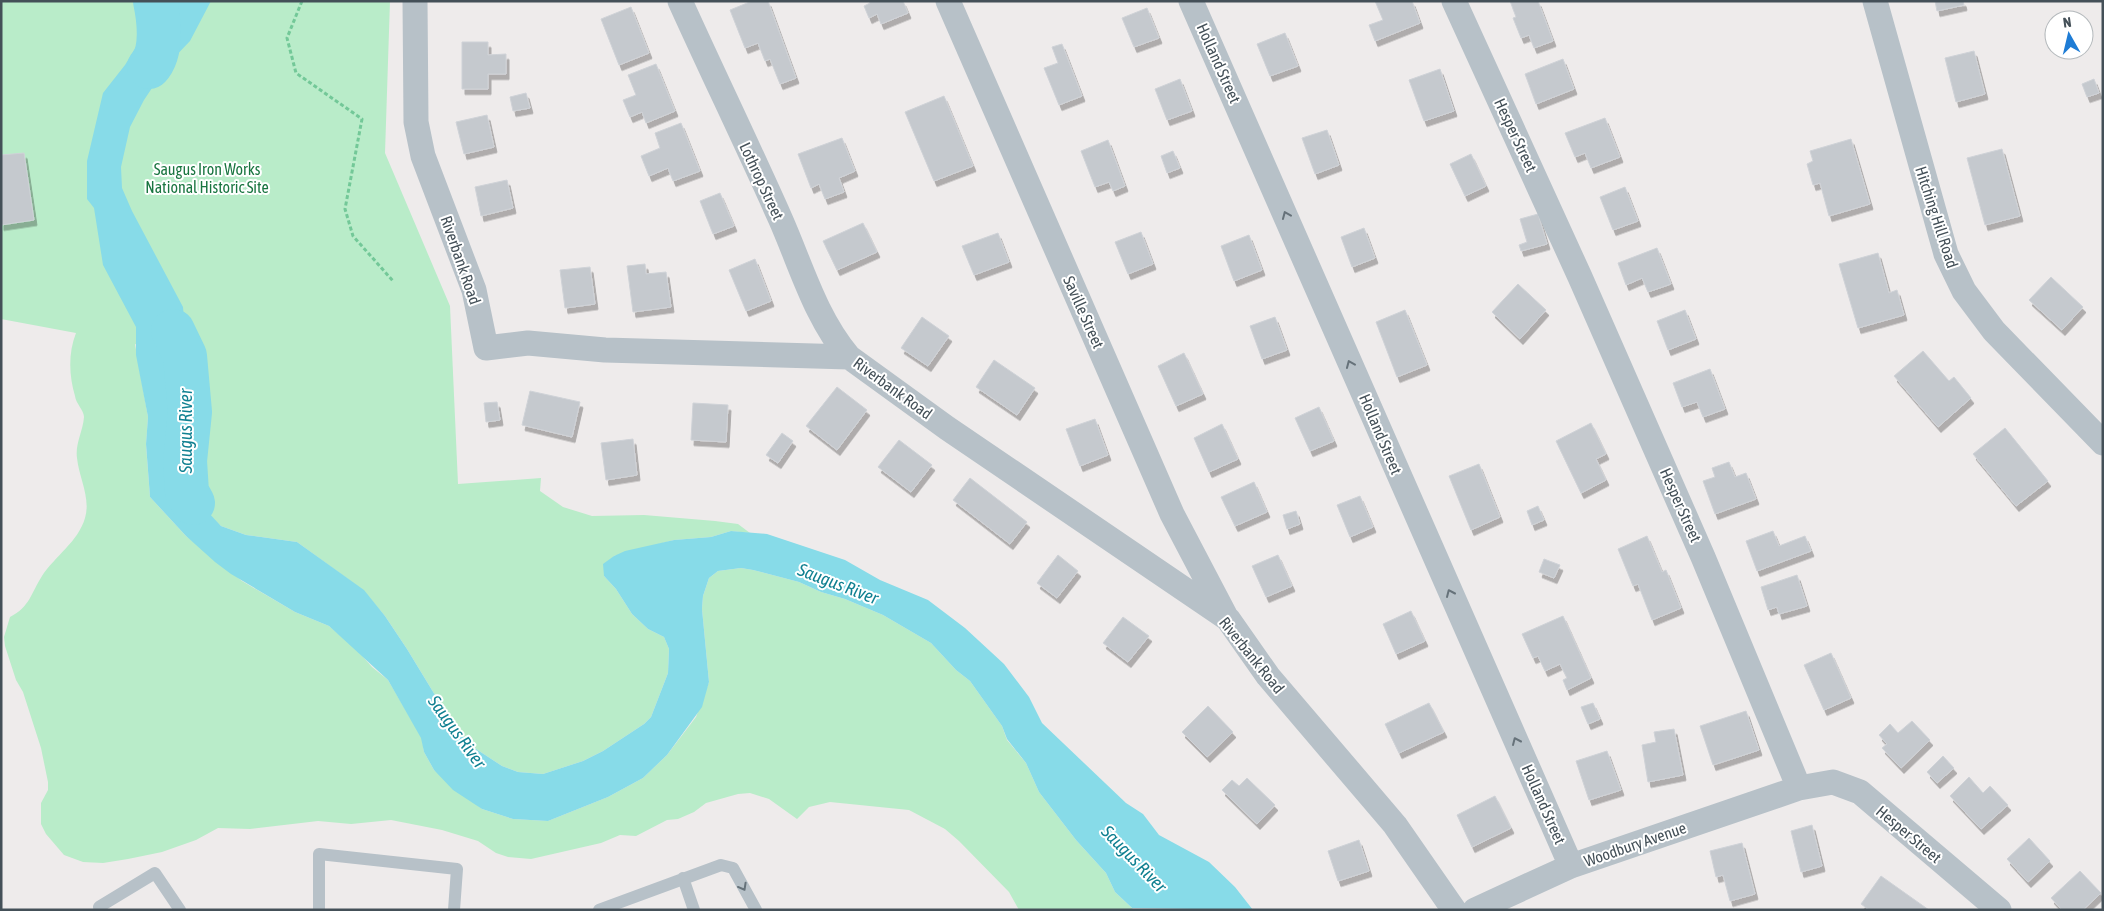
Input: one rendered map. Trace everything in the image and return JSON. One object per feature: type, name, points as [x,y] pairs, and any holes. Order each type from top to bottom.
[{"type":"street","name":"Riverbank Road","points":[[415,1],[416,122],[424,156],[474,290],[486,348],[528,343],[604,350],[849,357],[955,433],[1228,619],[1268,676],[1394,825],[1454,910]]},
{"type":"street","name":"Lothrop Street","points":[[680,1],[780,219],[817,308],[834,339],[849,357]]},
{"type":"street","name":"Saville Street","points":[[948,1],[1172,514],[1228,619]]},
{"type":"street","name":"Holland Street","points":[[1191,1],[1571,866]]},
{"type":"street","name":"Hesper Street","points":[[1454,1],[1576,268],[1703,557],[1799,788],[1833,782],[1860,792],[1999,910]]},
{"type":"street","name":"Hitching Hill Road","points":[[1875,1],[1946,254],[1964,291],[1994,331],[2103,442]]},
{"type":"street","name":"Woodbury Avenue","points":[[1475,910],[1571,866],[1799,788]]},
{"type":"lane","points":[[319,910],[319,854],[457,869],[454,910]]},
{"type":"lane","points":[[599,910],[721,865],[728,865],[733,868],[756,910]]},
{"type":"lane","points":[[101,910],[99,906],[155,874],[180,910]]},
{"type":"lane","points":[[683,878],[694,910]]},
{"type":"path","points":[[302,1],[286,38],[296,73],[362,119],[344,209],[353,236],[393,281]]},
{"type":"green space","name":"Saugus Iron Works National Historic Site","points":[[1,1],[390,1],[385,153],[450,306],[458,484],[541,478],[540,491],[563,507],[592,516],[644,515],[715,521],[738,524],[750,533],[731,531],[711,537],[674,540],[614,556],[604,576],[616,589],[632,614],[648,629],[664,637],[669,649],[668,673],[651,717],[644,724],[603,751],[583,761],[543,774],[518,772],[502,766],[473,747],[452,723],[385,616],[363,590],[297,542],[246,535],[221,526],[211,517],[195,489],[187,457],[189,369],[135,344],[148,417],[146,445],[150,497],[186,536],[242,581],[295,612],[329,626],[357,650],[372,667],[388,680],[422,738],[424,752],[434,770],[482,809],[513,819],[548,821],[608,797],[643,778],[667,755],[696,717],[709,682],[702,609],[703,596],[709,578],[718,571],[741,568],[799,582],[821,592],[845,599],[883,615],[931,643],[956,670],[970,681],[1002,726],[1007,740],[1026,763],[1039,792],[1076,840],[1106,873],[1115,892],[1134,910],[1019,910],[1009,892],[959,841],[945,829],[909,810],[830,802],[809,807],[797,819],[769,799],[750,793],[738,794],[706,803],[694,812],[678,819],[667,820],[636,836],[620,835],[601,843],[531,859],[508,857],[496,853],[478,841],[442,830],[391,820],[351,824],[318,821],[250,829],[218,828],[196,840],[162,852],[103,863],[83,862],[64,855],[46,834],[41,824],[41,803],[48,790],[48,782],[41,748],[23,692],[16,680],[4,637],[10,617],[26,604],[47,569],[72,542],[82,527],[87,503],[78,466],[77,453],[84,417],[76,399],[71,373],[72,348],[76,333],[1,319]]},
{"type":"water","points":[[160,1],[211,1],[190,41],[168,64],[144,100],[130,127],[121,167],[122,188],[132,211],[183,307],[189,354],[187,457],[195,489],[206,510],[221,526],[246,535],[297,542],[364,590],[385,616],[407,649],[452,723],[473,747],[502,766],[518,772],[543,774],[583,761],[603,751],[644,724],[651,717],[668,673],[669,649],[664,637],[648,629],[632,614],[616,589],[604,576],[603,564],[625,551],[674,540],[711,537],[731,531],[767,534],[845,560],[880,580],[928,600],[965,628],[1004,664],[1029,697],[1042,723],[1126,803],[1143,814],[1159,835],[1209,862],[1235,887],[1253,910],[1132,908],[1115,892],[1106,873],[1076,840],[1039,792],[1026,763],[1007,739],[1002,726],[970,681],[956,670],[931,643],[883,615],[845,599],[821,592],[799,582],[741,568],[718,571],[709,578],[703,596],[702,609],[709,682],[702,707],[667,755],[643,778],[608,797],[548,821],[513,819],[482,809],[453,790],[434,770],[424,752],[421,738],[388,680],[329,626],[295,612],[231,574],[215,562],[186,536],[150,497],[146,444],[148,417],[136,355],[136,327],[103,265],[94,208],[87,199],[87,161],[103,93],[125,65],[149,26]]},
{"type":"building","points":[[752,1],[768,1],[796,78],[780,84],[770,59],[765,61],[758,43],[745,48],[730,10]]},
{"type":"building","points":[[869,1],[903,1],[908,13],[881,24],[877,14],[869,18],[864,6],[870,3]]},
{"type":"building","points":[[1375,1],[1412,1],[1420,23],[1375,41],[1369,25],[1383,20]]},
{"type":"building","points":[[1510,1],[1538,1],[1553,41],[1534,48],[1529,35],[1521,38],[1513,18],[1516,17]]},
{"type":"building","points":[[1935,1],[1963,1],[1964,5],[1937,11]]},
{"type":"building","points":[[631,7],[649,53],[619,65],[601,19]]},
{"type":"building","points":[[1147,8],[1159,38],[1134,47],[1122,18]]},
{"type":"building","points":[[1285,33],[1298,66],[1270,76],[1257,44]]},
{"type":"building","points":[[462,42],[488,42],[488,55],[506,54],[506,74],[488,74],[488,89],[462,89]]},
{"type":"building","points":[[1062,44],[1082,96],[1059,105],[1044,68],[1058,63],[1052,47]]},
{"type":"building","points":[[1974,51],[1985,94],[1956,102],[1945,58]]},
{"type":"building","points":[[1563,59],[1574,89],[1536,104],[1525,74]]},
{"type":"building","points":[[656,64],[675,111],[646,123],[642,112],[630,117],[623,100],[636,95],[628,75]]},
{"type":"building","points":[[1440,69],[1454,111],[1424,121],[1409,80]]},
{"type":"building","points":[[1180,79],[1192,111],[1167,120],[1155,89]]},
{"type":"building","points":[[2094,79],[2099,93],[2087,97],[2082,84]]},
{"type":"building","points":[[526,93],[530,108],[513,111],[510,97]]},
{"type":"building","points":[[944,96],[973,166],[934,181],[905,112]]},
{"type":"building","points":[[487,115],[494,147],[464,154],[456,122]]},
{"type":"building","points":[[1605,118],[1620,157],[1591,168],[1585,153],[1575,157],[1565,133]]},
{"type":"building","points":[[681,123],[700,171],[673,181],[668,168],[649,176],[641,156],[660,148],[655,133]]},
{"type":"building","points":[[1327,130],[1339,165],[1315,174],[1302,138]]},
{"type":"building","points":[[842,138],[855,171],[839,178],[844,192],[825,199],[819,184],[811,188],[798,154]]},
{"type":"building","points":[[1851,139],[1870,204],[1829,216],[1820,183],[1813,185],[1807,164],[1813,161],[1810,151]]},
{"type":"building","points":[[1108,140],[1125,186],[1113,191],[1109,182],[1095,187],[1081,151]]},
{"type":"building","points":[[2002,149],[2020,216],[1985,225],[1967,158]]},
{"type":"building","points":[[1173,151],[1180,168],[1167,173],[1161,156]]},
{"type":"building","points":[[24,153],[34,220],[1,225],[1,155]]},
{"type":"building","points":[[1471,154],[1486,186],[1465,196],[1450,164]]},
{"type":"building","points":[[507,180],[513,208],[481,216],[475,187]]},
{"type":"building","points":[[1625,187],[1638,221],[1613,230],[1600,197]]},
{"type":"building","points":[[720,193],[734,226],[713,234],[700,201]]},
{"type":"building","points":[[1538,214],[1547,244],[1521,251],[1519,245],[1527,242],[1520,219]]},
{"type":"building","points":[[863,223],[877,252],[837,270],[823,241]]},
{"type":"building","points":[[1364,228],[1375,258],[1352,267],[1341,237]]},
{"type":"building","points":[[1141,232],[1153,264],[1128,274],[1115,242]]},
{"type":"building","points":[[998,233],[1009,262],[974,275],[962,246]]},
{"type":"building","points":[[1249,235],[1262,270],[1234,281],[1221,246]]},
{"type":"building","points":[[1657,248],[1671,284],[1648,292],[1642,278],[1626,285],[1618,263]]},
{"type":"building","points":[[1878,253],[1889,293],[1897,290],[1904,315],[1858,328],[1839,264]]},
{"type":"building","points":[[755,259],[771,301],[746,311],[729,270]]},
{"type":"building","points":[[645,264],[646,274],[666,272],[671,307],[633,312],[627,266]]},
{"type":"building","points":[[590,267],[595,304],[565,308],[560,270]]},
{"type":"building","points":[[2051,277],[2083,307],[2062,330],[2029,300]]},
{"type":"building","points":[[1518,284],[1546,310],[1520,339],[1492,312]]},
{"type":"building","points":[[1405,310],[1427,365],[1397,377],[1376,322]]},
{"type":"building","points":[[1685,310],[1696,339],[1668,350],[1657,321]]},
{"type":"building","points":[[922,317],[949,336],[928,366],[901,348]]},
{"type":"building","points":[[1275,317],[1287,350],[1262,359],[1250,326]]},
{"type":"building","points":[[1923,351],[1949,381],[1954,377],[1971,398],[1938,427],[1894,376]]},
{"type":"building","points":[[1184,353],[1203,394],[1176,406],[1158,366]]},
{"type":"building","points":[[994,360],[1035,388],[1017,415],[976,387]]},
{"type":"building","points":[[1710,369],[1725,409],[1703,417],[1697,402],[1682,407],[1673,383]]},
{"type":"building","points":[[837,387],[867,410],[837,450],[806,426]]},
{"type":"building","points":[[530,391],[580,402],[572,437],[522,425]]},
{"type":"building","points":[[497,402],[500,420],[486,422],[484,403]]},
{"type":"building","points":[[693,403],[728,405],[726,442],[691,440]]},
{"type":"building","points":[[1319,407],[1334,441],[1310,451],[1295,418]]},
{"type":"building","points":[[1095,419],[1108,455],[1080,466],[1066,429]]},
{"type":"building","points":[[1591,423],[1606,454],[1596,459],[1606,480],[1581,493],[1556,441]]},
{"type":"building","points":[[1222,424],[1238,459],[1209,472],[1194,438]]},
{"type":"building","points":[[2005,428],[2048,481],[2016,506],[1973,454]]},
{"type":"building","points":[[782,433],[793,441],[778,463],[766,455]]},
{"type":"building","points":[[633,439],[637,475],[606,480],[601,443]]},
{"type":"building","points":[[899,440],[932,465],[911,492],[878,467]]},
{"type":"building","points":[[1729,462],[1735,477],[1746,473],[1756,499],[1715,514],[1703,481],[1715,477],[1712,468]]},
{"type":"building","points":[[1479,464],[1500,517],[1471,530],[1449,476]]},
{"type":"building","points":[[970,478],[1027,522],[1010,544],[953,500]]},
{"type":"building","points":[[1254,482],[1267,512],[1235,526],[1221,497]]},
{"type":"building","points":[[1360,496],[1373,527],[1350,537],[1337,505]]},
{"type":"building","points":[[1538,506],[1544,520],[1532,525],[1527,511]]},
{"type":"building","points":[[1296,511],[1300,524],[1287,529],[1283,515]]},
{"type":"building","points":[[1773,531],[1779,546],[1805,536],[1811,551],[1757,571],[1746,541]]},
{"type":"building","points":[[1647,536],[1662,572],[1666,570],[1681,608],[1652,620],[1638,584],[1633,586],[1618,549]]},
{"type":"building","points":[[1058,555],[1078,571],[1057,598],[1037,583]]},
{"type":"building","points":[[1278,555],[1292,586],[1266,597],[1252,566]]},
{"type":"building","points":[[1544,559],[1560,565],[1554,578],[1539,572]]},
{"type":"building","points":[[1797,575],[1807,606],[1779,614],[1777,607],[1768,610],[1761,587]]},
{"type":"building","points":[[1411,611],[1425,641],[1396,654],[1383,624]]},
{"type":"building","points":[[1563,616],[1591,678],[1567,690],[1563,680],[1567,678],[1560,664],[1545,671],[1538,656],[1533,658],[1522,634]]},
{"type":"building","points":[[1123,617],[1149,636],[1128,662],[1103,643]]},
{"type":"building","points":[[1831,653],[1851,698],[1824,710],[1804,665]]},
{"type":"building","points":[[1429,703],[1444,732],[1399,753],[1385,724]]},
{"type":"building","points":[[1593,703],[1600,719],[1588,724],[1581,707]]},
{"type":"building","points":[[1208,706],[1233,732],[1207,757],[1182,732]]},
{"type":"building","points":[[1746,711],[1759,750],[1713,765],[1700,726]]},
{"type":"building","points":[[1912,721],[1930,740],[1901,768],[1882,748],[1887,744],[1879,735],[1890,724],[1898,733]]},
{"type":"building","points":[[1674,729],[1683,775],[1648,782],[1642,745],[1656,742],[1654,732]]},
{"type":"building","points":[[1607,751],[1621,790],[1589,800],[1576,761]]},
{"type":"building","points":[[1943,756],[1954,768],[1937,783],[1927,772]]},
{"type":"building","points":[[1969,777],[1983,793],[1990,786],[2008,805],[1981,829],[1950,796]]},
{"type":"building","points":[[1247,778],[1275,805],[1257,824],[1222,790],[1232,780],[1239,786]]},
{"type":"building","points":[[1495,796],[1511,828],[1472,847],[1457,815]]},
{"type":"building","points":[[1812,825],[1822,866],[1801,872],[1791,831]]},
{"type":"building","points":[[2029,838],[2050,861],[2028,882],[2007,859]]},
{"type":"building","points":[[1359,840],[1369,871],[1338,881],[1328,851]]},
{"type":"building","points":[[1742,843],[1755,894],[1730,901],[1723,875],[1716,877],[1710,851]]},
{"type":"building","points":[[2080,871],[2101,893],[2083,910],[2062,910],[2051,898]]},
{"type":"building","points":[[1881,876],[1929,910],[1869,910],[1861,904]]},
{"type":"waterway","name":"Saugus River","points":[[149,67],[156,53],[159,36],[155,1]]},
{"type":"waterway","name":"Saugus River","points":[[173,331],[185,356],[190,412],[185,461],[187,492],[193,503]]}]
